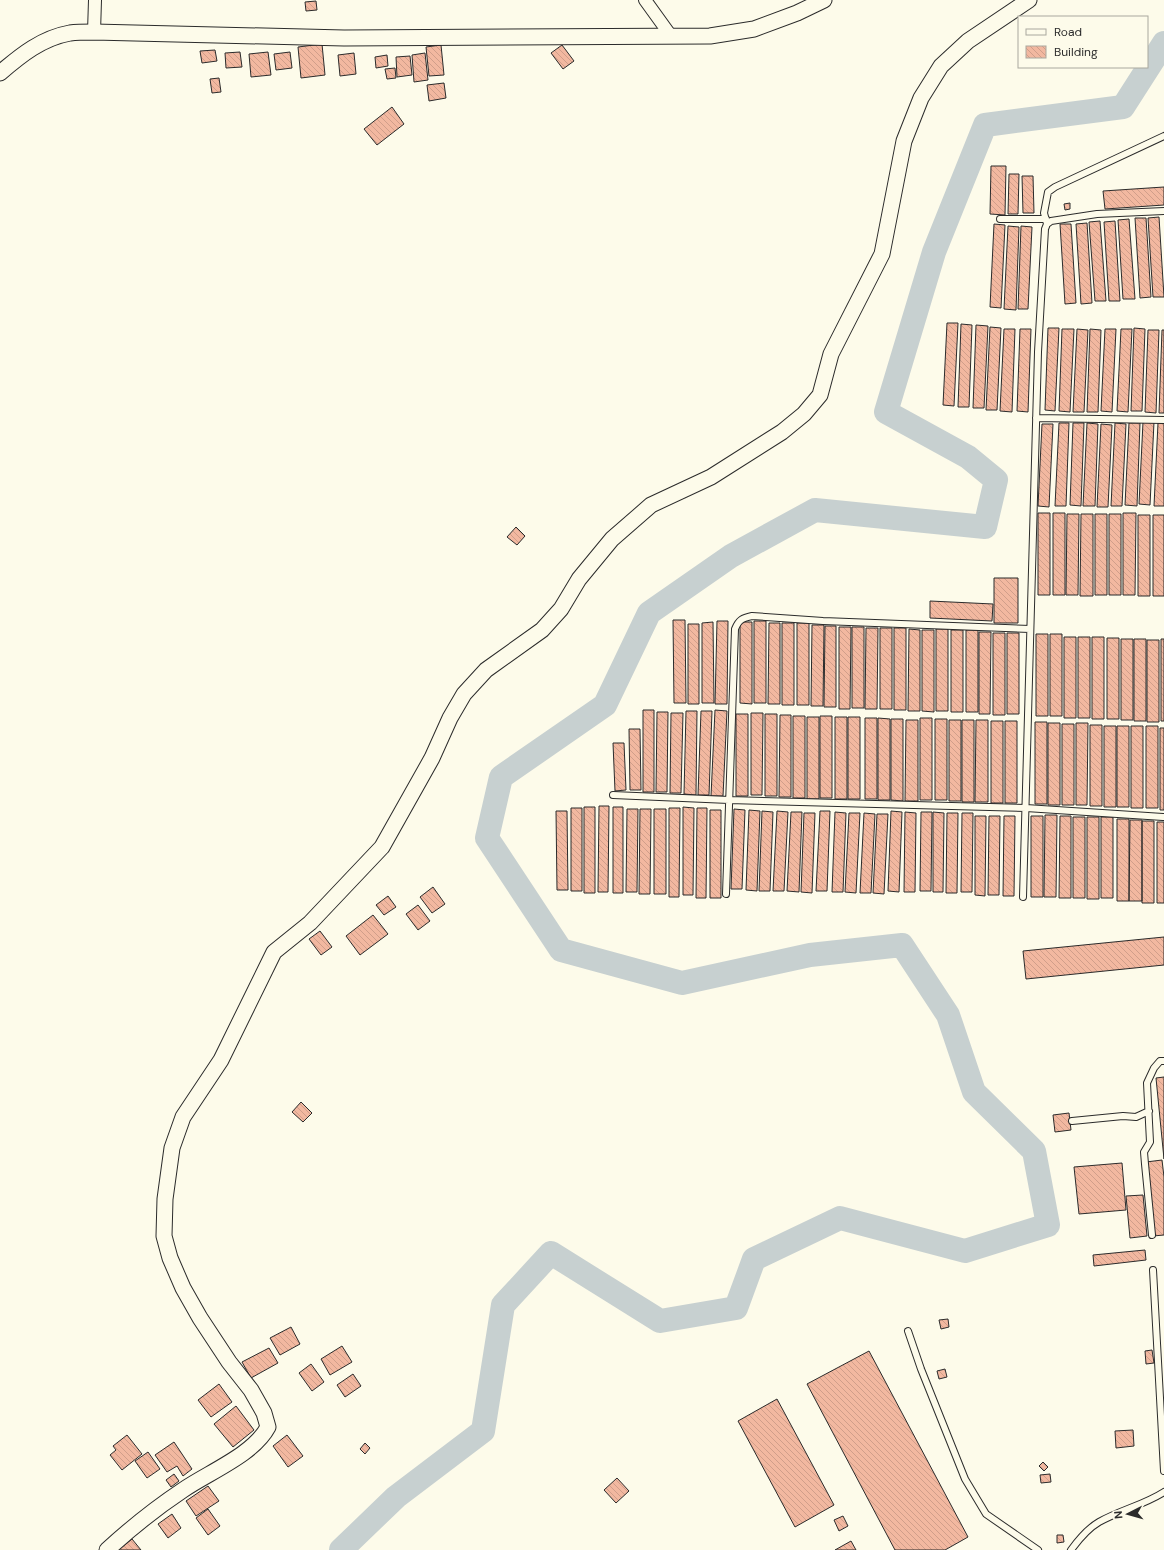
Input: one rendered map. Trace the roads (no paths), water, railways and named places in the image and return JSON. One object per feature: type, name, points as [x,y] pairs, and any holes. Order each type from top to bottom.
[{"type":"street","points":[[94,0],[94,32]]},
{"type":"street","points":[[645,0],[671,36]]},
{"type":"street","points":[[0,73],[22,54],[50,38],[70,33],[94,32],[344,38],[710,36],[754,29],[797,13],[824,0]]},
{"type":"street","points":[[107,1550],[137,1524],[185,1489],[232,1461],[264,1434],[268,1427],[264,1413],[251,1390],[225,1356],[183,1288],[170,1258],[164,1236],[165,1199],[172,1148],[183,1117],[221,1060],[274,952],[310,923],[382,847],[432,758],[450,718],[464,694],[486,670],[542,630],[561,609],[579,579],[612,539],[650,505],[711,477],[782,432],[804,414],[820,395],[831,354],[882,254],[904,141],[921,98],[941,66],[968,41],[1029,0]]},
{"type":"lane","points":[[1023,897],[1038,352],[1046,221],[1045,207],[1048,192],[1055,187],[1164,136]]},
{"type":"lane","points":[[1000,219],[1051,221],[1097,214],[1164,212]]},
{"type":"lane","points":[[1036,418],[1164,420]]},
{"type":"lane","points":[[726,894],[735,629],[738,622],[742,618],[752,616],[823,621],[1030,629]]},
{"type":"lane","points":[[613,795],[729,800],[1026,808],[1163,817]]},
{"type":"lane","points":[[1152,1235],[1144,1152],[1150,1142],[1147,1083],[1154,1068],[1160,1062],[1164,1061]]},
{"type":"lane","points":[[1072,1121],[1123,1116],[1136,1117],[1149,1111]]},
{"type":"lane","points":[[1153,1270],[1164,1471]]},
{"type":"lane","points":[[908,1331],[965,1479],[986,1514],[1038,1550]]},
{"type":"lane","points":[[1071,1550],[1085,1532],[1100,1522],[1164,1492]]},
{"type":"waterway","points":[[1148,68],[1164,43]]},
{"type":"waterway","points":[[341,1550],[396,1497],[483,1431],[503,1305],[551,1253],[660,1321],[736,1308],[754,1259],[840,1218],[965,1251],[1048,1225],[1034,1151],[974,1092],[948,1015],[902,945],[810,955],[682,983],[561,950],[487,838],[501,777],[605,705],[649,613],[731,556],[815,510],[985,527],[996,480],[968,457],[886,412],[934,252],[985,125],[1123,107],[1148,68]]}]
